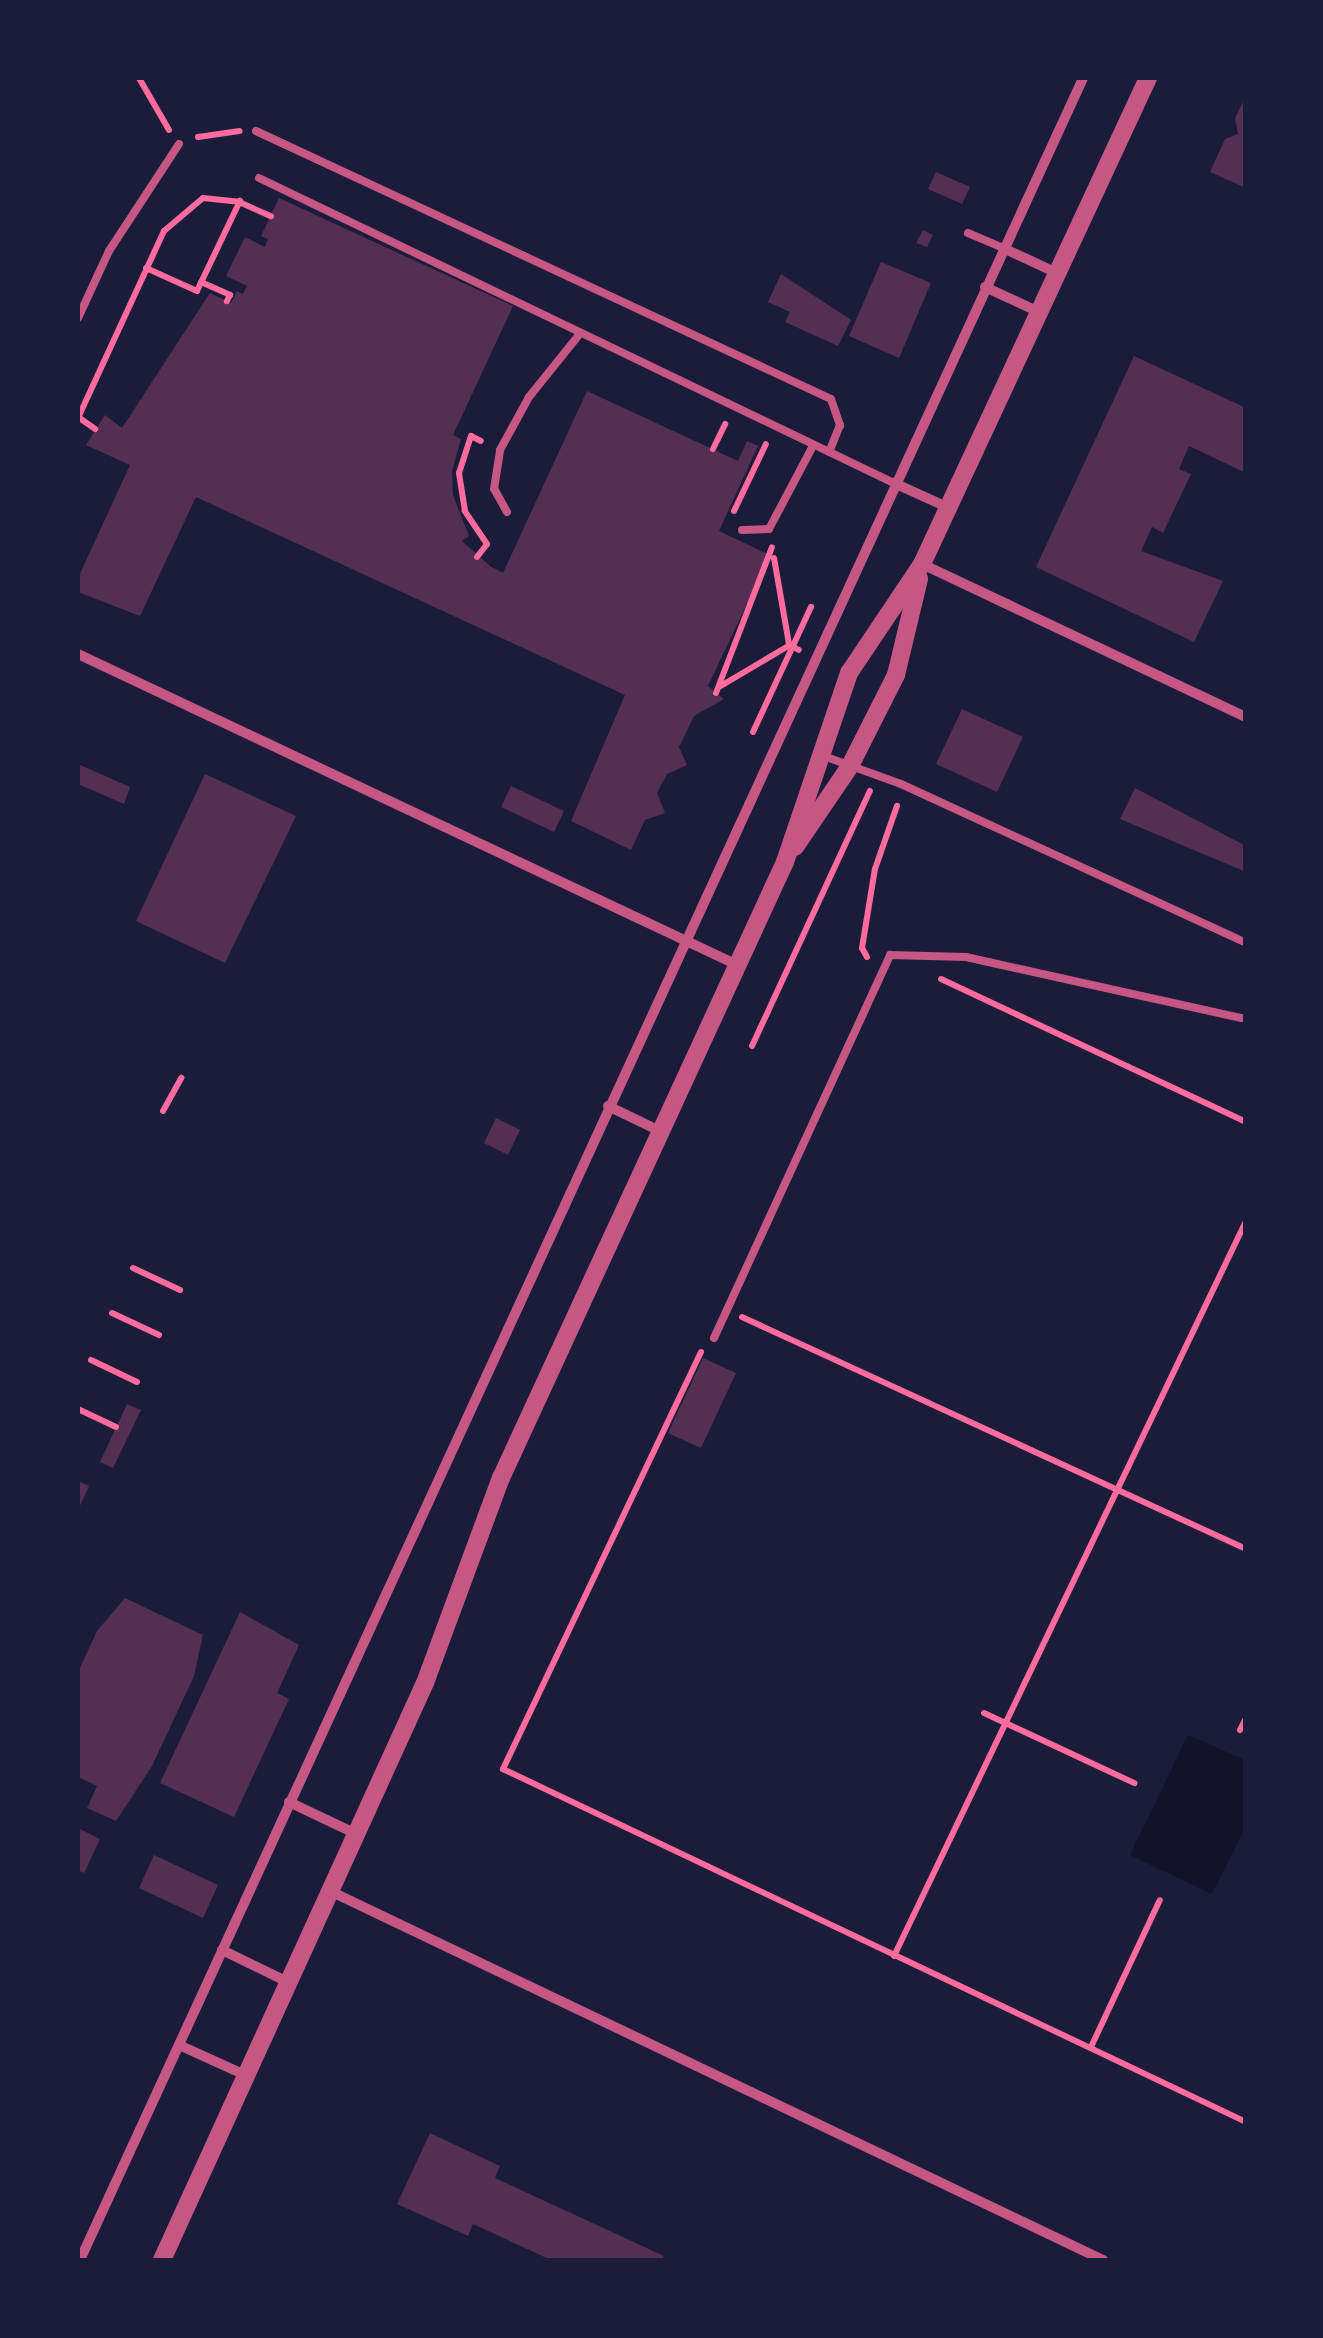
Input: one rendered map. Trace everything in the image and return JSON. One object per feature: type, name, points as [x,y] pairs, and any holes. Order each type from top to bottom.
[{"type":"street","points":[[80,2260],[1082,78]]},
{"type":"street","points":[[162,2260],[426,1684],[502,1478],[785,862],[817,753],[850,672],[922,564],[1148,78]]},
{"type":"street","points":[[1003,248],[1057,274]]},
{"type":"street","points":[[985,287],[1039,312]]},
{"type":"street","points":[[894,484],[949,508]]},
{"type":"street","points":[[922,564],[1246,716]]},
{"type":"street","points":[[785,862],[850,766],[896,675],[922,564]]},
{"type":"street","points":[[78,654],[685,938],[737,966]]},
{"type":"street","points":[[608,1106],[660,1131]]},
{"type":"street","points":[[290,1802],[356,1834]]},
{"type":"street","points":[[330,1891],[1103,2260]]},
{"type":"street","points":[[222,1950],[288,1982]]},
{"type":"street","points":[[179,2044],[245,2075]]},
{"type":"lane","points":[[256,131],[831,399],[840,426],[828,452]]},
{"type":"lane","points":[[78,318],[109,250],[180,144]]},
{"type":"lane","points":[[259,178],[569,324],[578,336],[894,484]]},
{"type":"lane","points":[[968,233],[1003,248]]},
{"type":"lane","points":[[507,512],[494,489],[500,450],[529,397],[578,336]]},
{"type":"lane","points":[[742,530],[769,529],[813,446]]},
{"type":"lane","points":[[817,753],[906,786],[1246,943]]},
{"type":"lane","points":[[714,1338],[890,955],[966,957],[1246,1019]]},
{"type":"path","points":[[139,78],[150,108],[180,144],[215,131],[256,131]]},
{"type":"path","points":[[146,268],[197,291],[252,175],[259,178]]},
{"type":"path","points":[[96,429],[78,417],[164,231],[203,198],[240,202],[271,216]]},
{"type":"path","points":[[202,282],[230,295],[228,302]]},
{"type":"path","points":[[713,450],[725,424]]},
{"type":"path","points":[[477,557],[486,544],[465,511],[459,473],[471,436],[478,439]]},
{"type":"path","points":[[739,501],[766,444]]},
{"type":"path","points":[[769,529],[790,645]]},
{"type":"path","points":[[748,670],[718,690],[719,672],[774,554]]},
{"type":"path","points":[[752,732],[790,645],[818,594]]},
{"type":"path","points":[[880,978],[862,948],[875,869],[906,786]]},
{"type":"path","points":[[890,955],[1246,1122]]},
{"type":"path","points":[[163,1111],[181,1078]]},
{"type":"path","points":[[894,1956],[1246,1221]]},
{"type":"path","points":[[134,1268],[180,1290]]},
{"type":"path","points":[[728,1310],[1246,1550]]},
{"type":"path","points":[[112,1313],[159,1335]]},
{"type":"path","points":[[714,1338],[698,1354],[503,1768],[1246,2122]]},
{"type":"path","points":[[91,1360],[138,1382]]},
{"type":"path","points":[[78,1408],[116,1427]]},
{"type":"path","points":[[984,1714],[1134,1783]]},
{"type":"path","points":[[1240,1730],[1246,1718]]},
{"type":"path","points":[[1091,2046],[1160,1900]]},
{"type":"shaded area","points":[[1188,1735],[1245,1760],[1245,1827],[1212,1894],[1130,1855]]},
{"type":"building","points":[[1246,96],[1246,188],[1210,172],[1225,139],[1238,134],[1235,118]]},
{"type":"building","points":[[936,172],[970,187],[962,204],[928,189]]},
{"type":"building","points":[[279,198],[513,306],[453,435],[461,439],[452,472],[453,495],[469,536],[462,541],[503,573],[587,391],[738,461],[747,441],[758,446],[719,531],[770,555],[708,686],[724,699],[694,716],[679,747],[687,765],[667,774],[657,793],[665,813],[645,820],[631,850],[571,821],[625,695],[196,497],[140,616],[78,592],[78,578],[130,465],[86,445],[105,415],[122,428],[210,293],[231,303],[237,291],[243,294],[247,286],[226,276],[245,237],[265,247],[268,239],[261,236]]},
{"type":"building","points":[[923,230],[933,235],[927,247],[916,243]]},
{"type":"building","points":[[881,262],[931,283],[899,358],[849,336]]},
{"type":"building","points":[[781,274],[851,320],[838,346],[785,322],[790,312],[768,302]]},
{"type":"building","points":[[1134,356],[1246,408],[1246,473],[1189,446],[1179,469],[1191,474],[1163,533],[1152,527],[1141,551],[1223,581],[1194,642],[1036,567]]},
{"type":"building","points":[[962,709],[1023,737],[997,792],[936,764]]},
{"type":"building","points":[[78,764],[130,787],[124,804],[78,784]]},
{"type":"building","points":[[205,774],[296,816],[225,963],[136,921]]},
{"type":"building","points":[[511,786],[564,811],[554,832],[501,807]]},
{"type":"building","points":[[1135,788],[1246,846],[1246,872],[1120,819]]},
{"type":"building","points":[[496,1118],[520,1130],[508,1155],[484,1143]]},
{"type":"building","points":[[703,1358],[736,1373],[701,1448],[668,1433]]},
{"type":"building","points":[[127,1404],[141,1410],[113,1468],[100,1462]]},
{"type":"building","points":[[78,1481],[89,1486],[78,1510]]},
{"type":"building","points":[[125,1598],[203,1635],[194,1676],[152,1766],[116,1821],[87,1808],[97,1786],[78,1777],[78,1672],[97,1631]]},
{"type":"building","points":[[240,1612],[299,1645],[277,1693],[289,1699],[234,1817],[160,1783]]},
{"type":"building","points":[[78,1828],[100,1839],[84,1873],[78,1870]]},
{"type":"building","points":[[154,1855],[218,1885],[203,1918],[139,1888]]},
{"type":"building","points":[[430,2133],[500,2166],[495,2178],[664,2256],[661,2260],[551,2260],[473,2224],[468,2236],[397,2204]]}]
